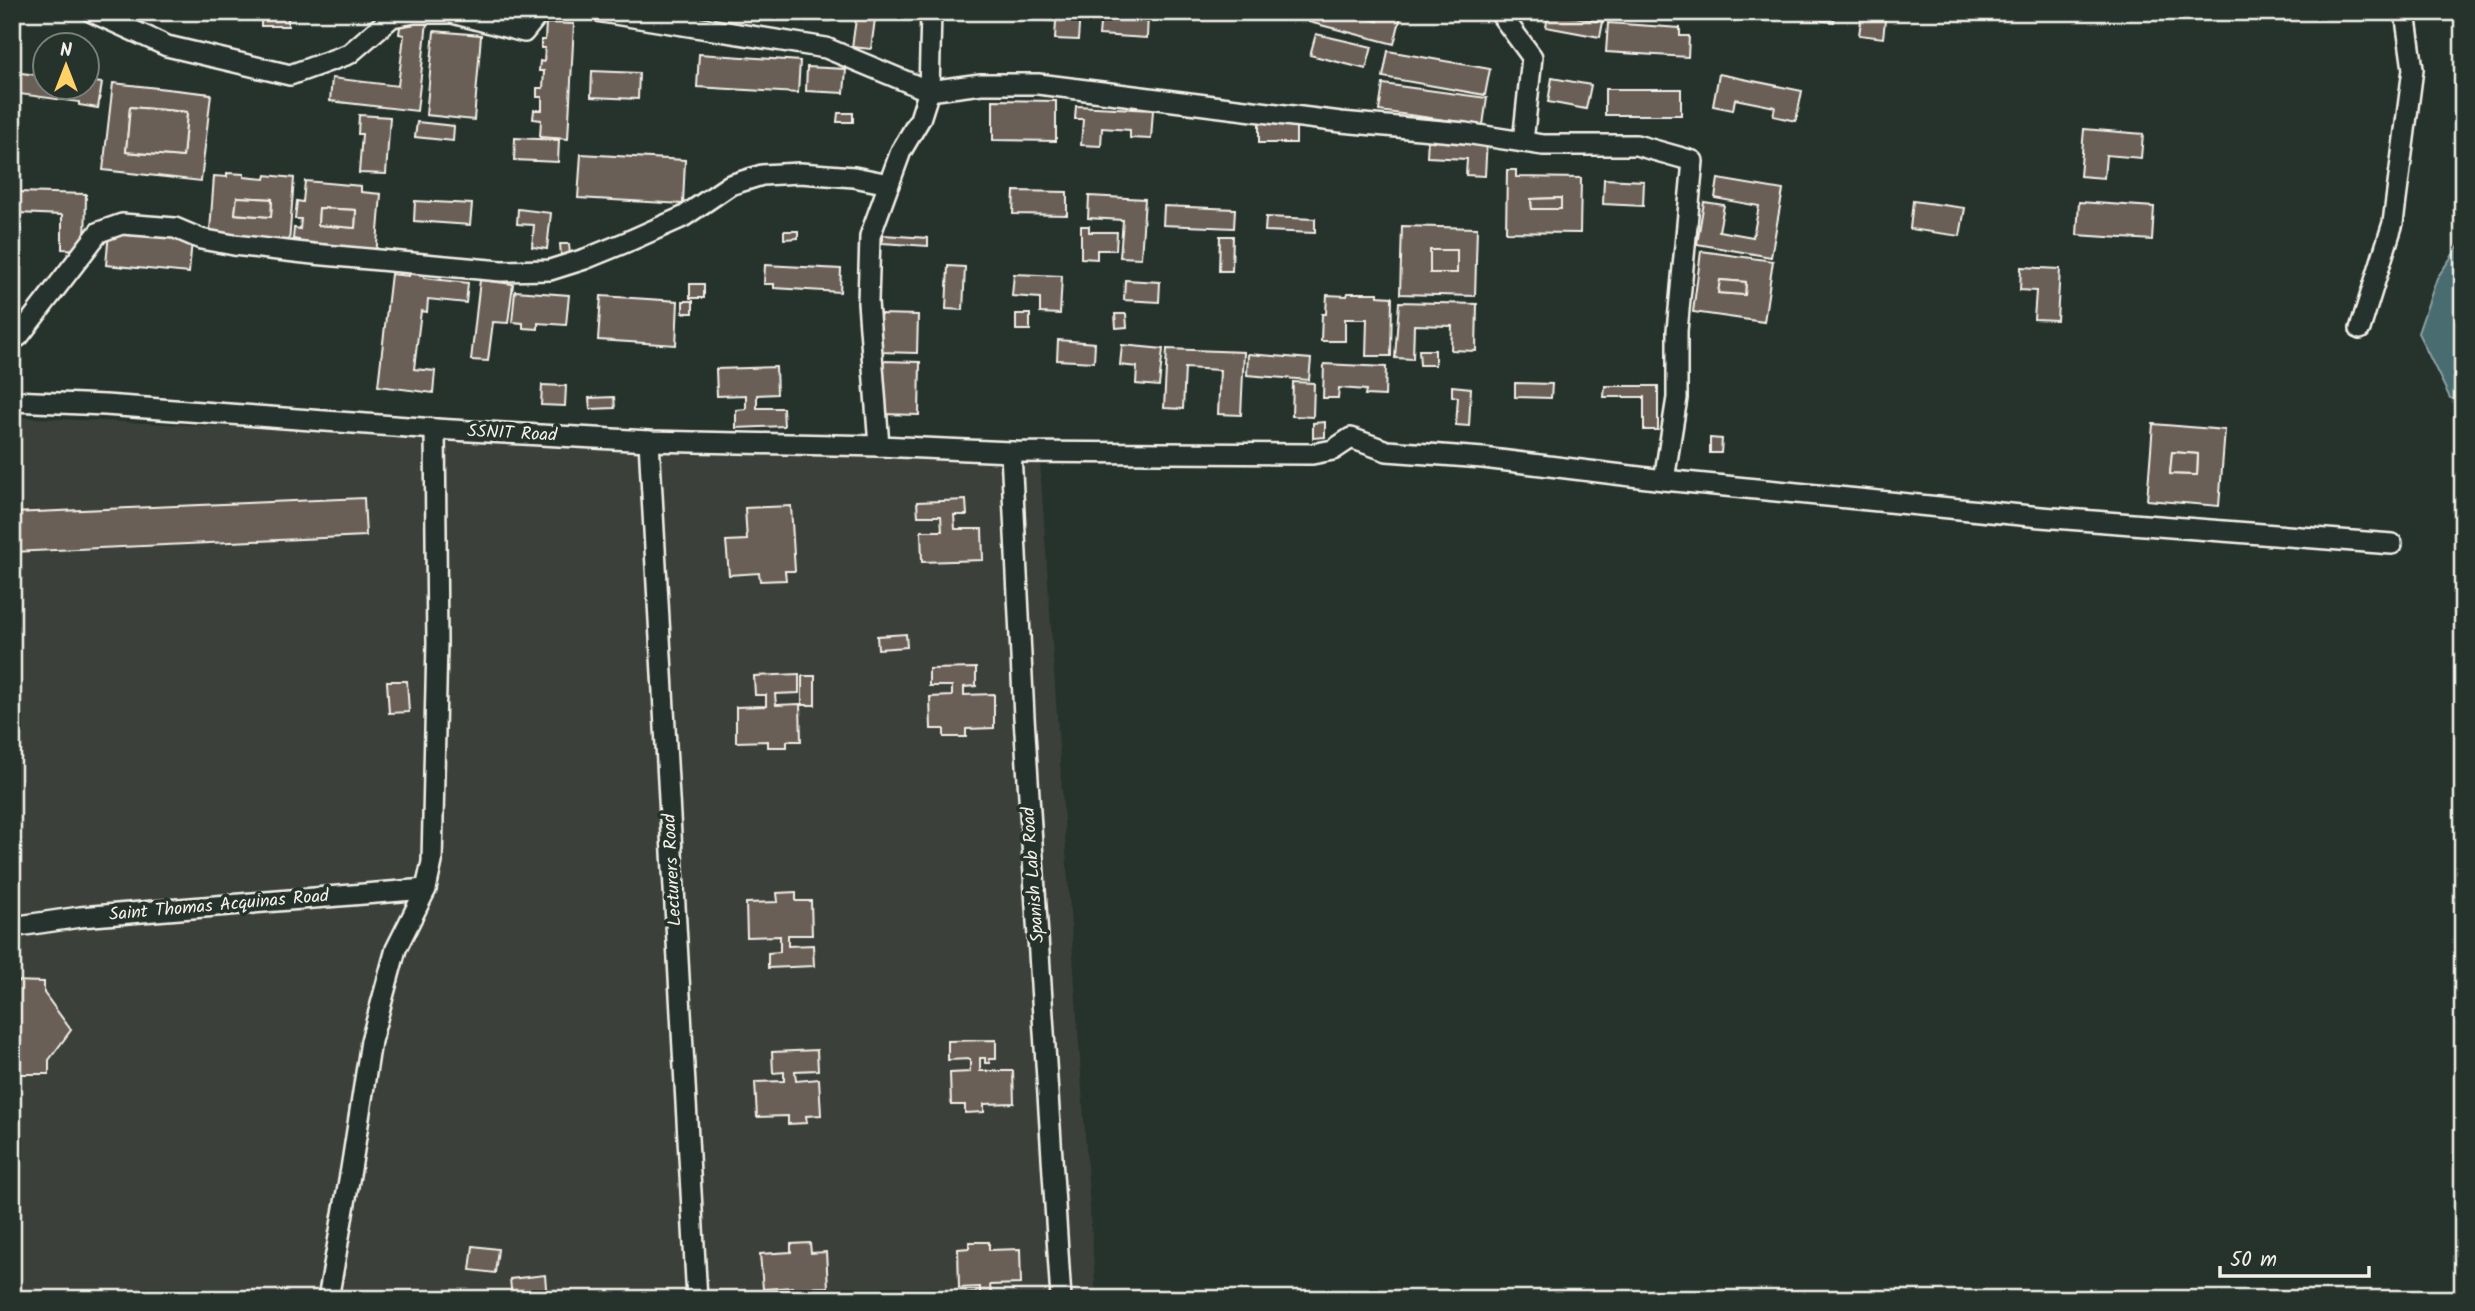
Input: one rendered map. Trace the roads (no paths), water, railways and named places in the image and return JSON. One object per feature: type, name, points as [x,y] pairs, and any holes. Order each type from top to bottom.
[{"type":"street","points":[[92,12],[167,46],[290,75],[349,54],[392,17],[415,13],[452,13],[524,32],[540,12]]},
{"type":"street","points":[[602,12],[826,48],[929,91],[981,84],[1038,84],[1543,145],[1636,145],[1693,161],[1677,331],[1677,398],[1664,480]]},
{"type":"street","points":[[879,446],[868,302],[870,236],[901,151],[920,119],[929,91],[931,12]]},
{"type":"street","points":[[1499,12],[1532,57],[1523,142]]},
{"type":"street","points":[[2360,330],[2393,223],[2413,69],[2405,12]]},
{"type":"street","points":[[12,340],[19,336],[99,232],[122,224],[175,228],[201,239],[313,254],[502,271],[550,270],[585,260],[683,217],[730,185],[762,175],[800,173],[854,177],[889,184]]},
{"type":"street","name":"SSNIT Road","points":[[12,401],[649,441],[1012,452],[1312,454],[1333,450],[1351,438],[1387,451],[1483,458],[1664,480],[2041,517],[2392,544]]},
{"type":"street","points":[[328,1299],[371,1041],[396,949],[426,889],[432,862],[437,643],[435,429]]},
{"type":"street","name":"Lecturers Road","points":[[649,441],[697,1299]]},
{"type":"street","name":"Spanish Lab Road","points":[[1012,452],[1024,717],[1061,1299]]},
{"type":"street","name":"Saint Thomas Acquinas Road","points":[[12,927],[80,917],[426,889]]},
{"type":"water","points":[[2463,240],[2463,402],[2450,398],[2418,333],[2437,278]]}]
